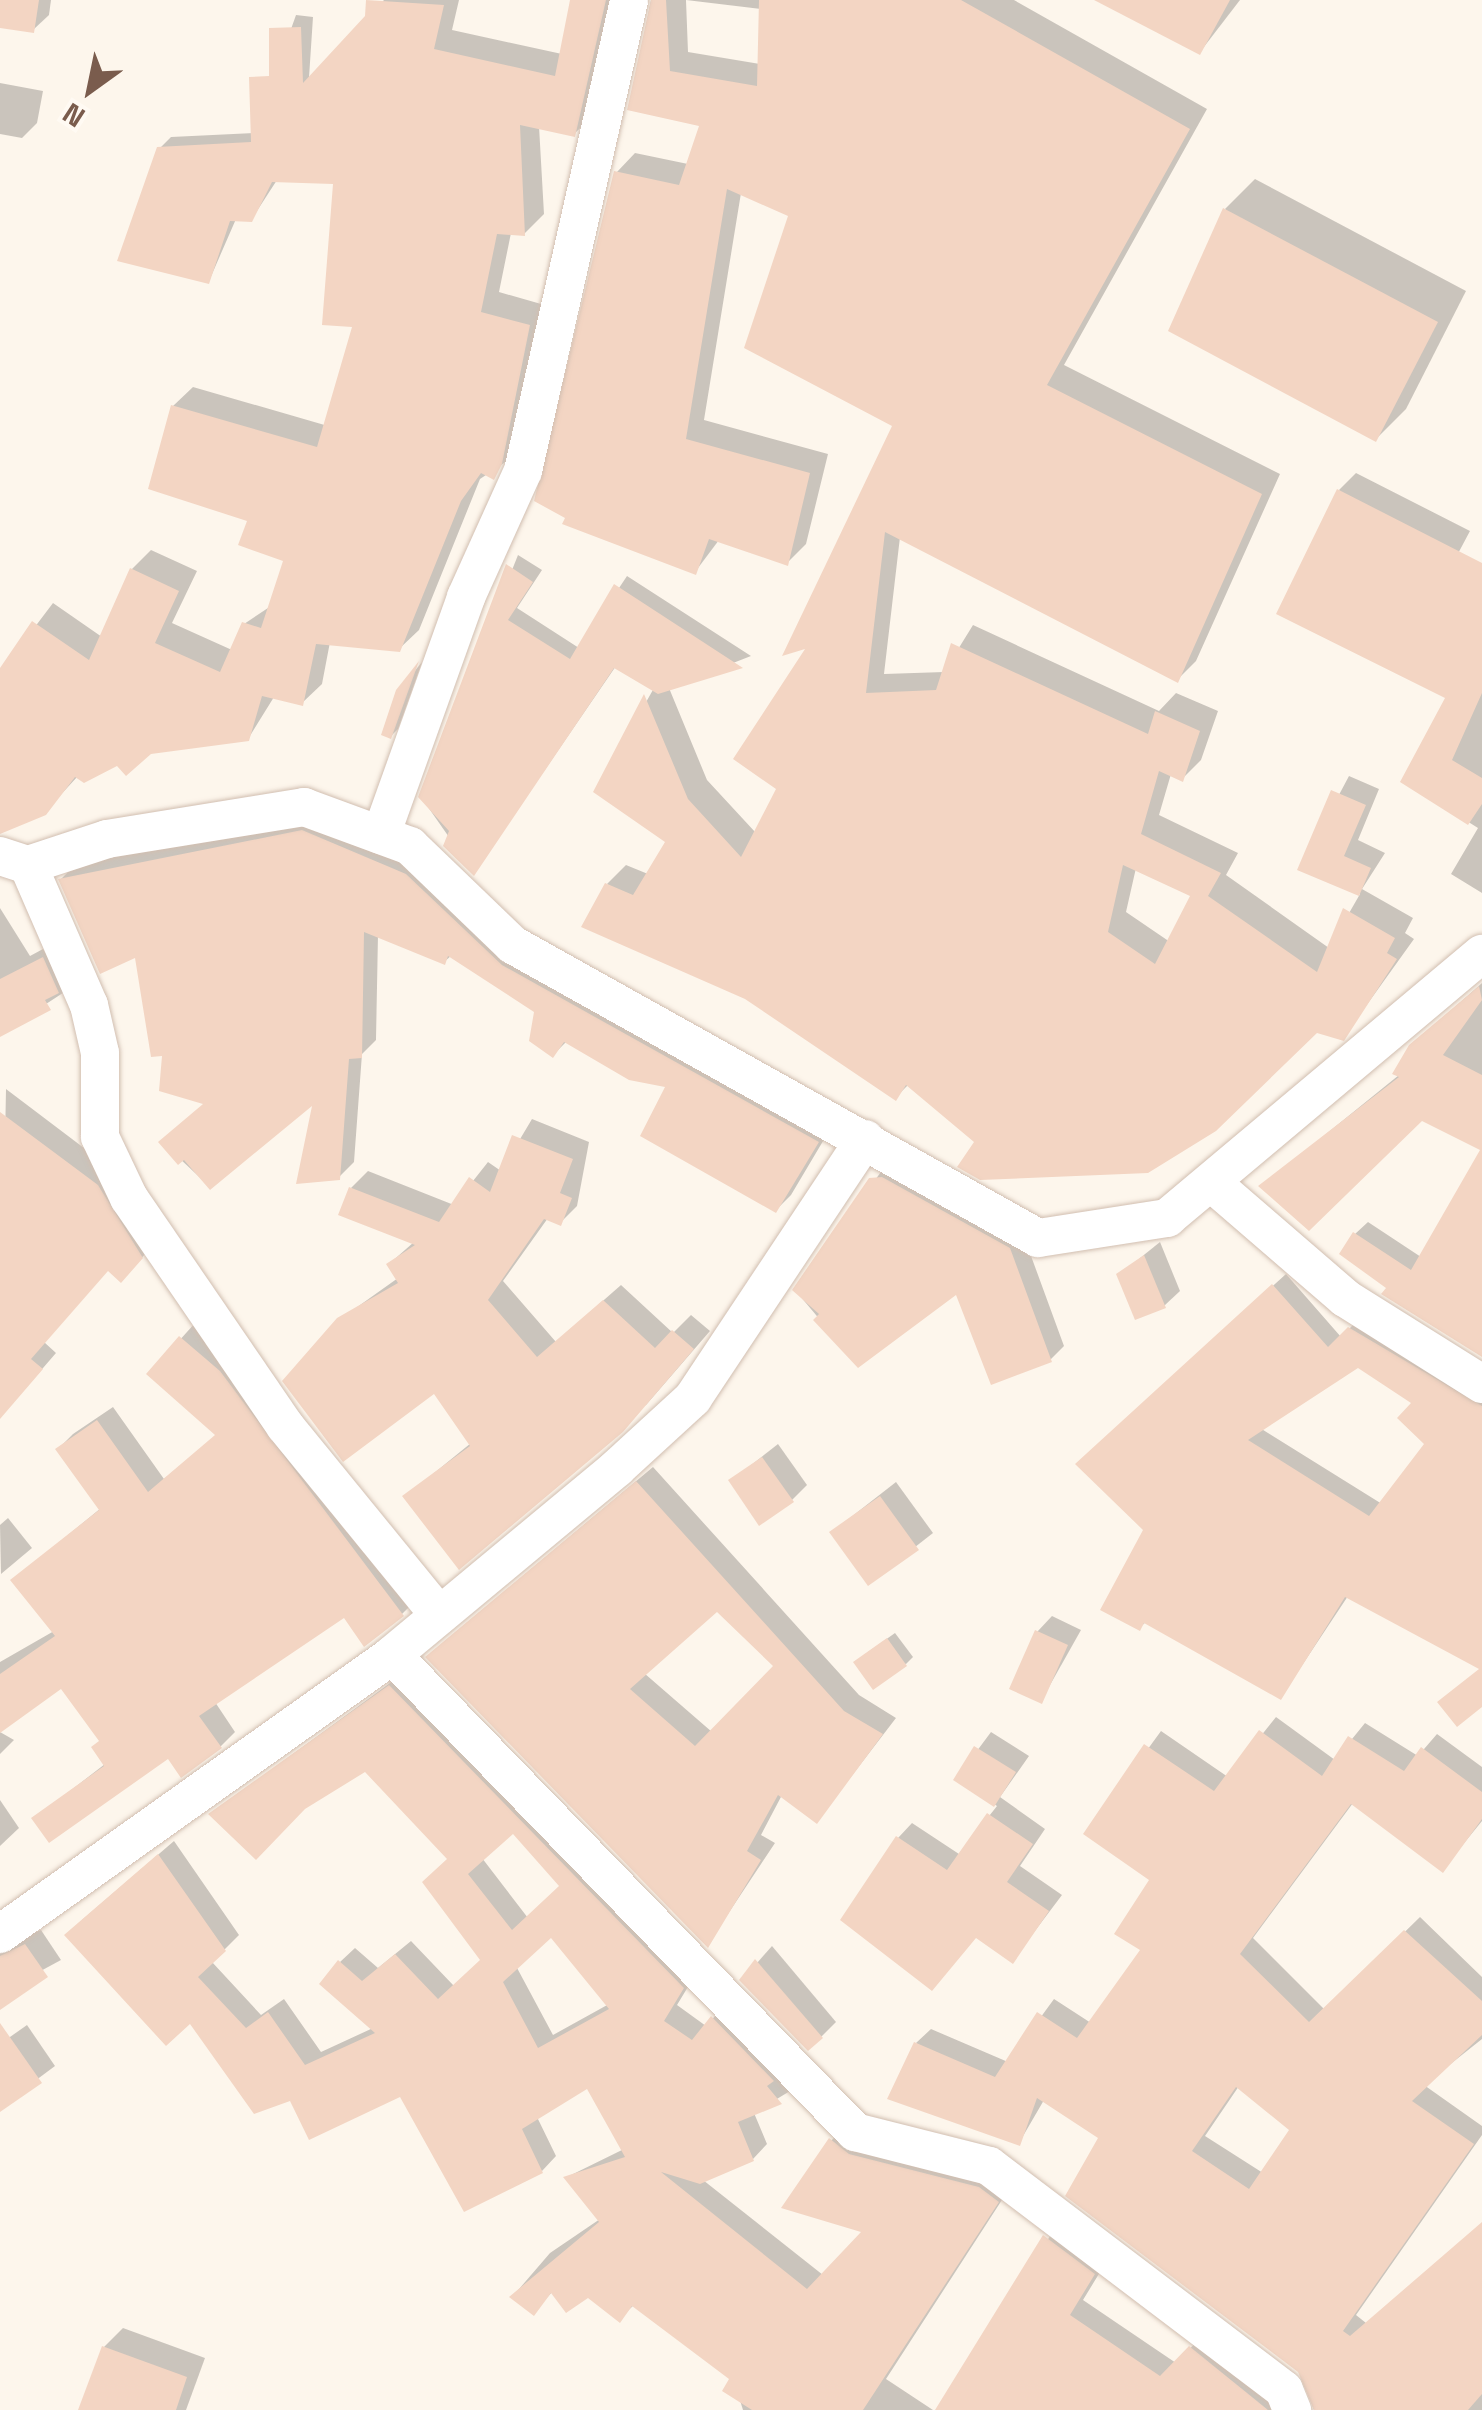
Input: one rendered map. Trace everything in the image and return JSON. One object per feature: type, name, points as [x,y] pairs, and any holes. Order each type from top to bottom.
[{"type":"street","points":[[381,835],[466,597],[523,470],[629,0]]},
{"type":"street","points":[[439,1615],[230,1352],[129,1198],[100,1137],[100,1052],[88,1005],[14,860],[107,839],[304,807],[381,835],[410,846],[513,946],[865,1139],[952,1197],[1038,1238],[1167,1218],[1482,954]]},
{"type":"street","points":[[0,1934],[392,1655],[693,1398],[865,1139]]},
{"type":"street","points":[[1212,1183],[1345,1298],[1482,1384]]},
{"type":"street","points":[[392,1655],[855,2132],[990,2166],[1284,2390],[1292,2410]]},
{"type":"building","points":[[0,0],[39,0],[34,33],[0,28]]},
{"type":"building","points":[[366,0],[444,5],[434,49],[555,76],[570,0],[606,0],[575,137],[520,125],[525,236],[497,234],[481,312],[530,325],[502,464],[494,480],[481,473],[461,501],[400,652],[316,644],[303,706],[262,696],[249,741],[151,754],[126,776],[117,766],[84,783],[75,777],[46,815],[0,834],[0,668],[32,621],[89,660],[130,568],[179,591],[155,643],[220,672],[242,622],[261,628],[283,561],[238,545],[247,521],[148,489],[171,405],[317,447],[352,327],[322,325],[333,184],[272,182],[252,222],[230,221],[209,284],[117,261],[157,147],[251,142],[249,77],[269,76],[269,28],[301,27],[303,83],[365,16]]},
{"type":"building","points":[[651,0],[666,0],[670,71],[757,86],[759,0],[961,0],[1190,129],[1047,385],[1262,494],[1178,683],[885,532],[866,693],[936,690],[951,643],[1148,734],[1155,711],[1200,731],[1183,782],[1159,771],[1141,834],[1221,873],[1208,896],[1317,972],[1343,908],[1395,938],[1387,953],[1397,959],[1344,1041],[1317,1033],[1216,1131],[1148,1173],[980,1180],[957,1167],[974,1142],[906,1085],[896,1101],[745,999],[581,927],[605,883],[633,895],[665,842],[593,792],[644,694],[688,799],[741,857],[776,789],[733,759],[805,649],[782,656],[892,426],[744,348],[788,216],[727,189],[686,439],[810,473],[788,566],[709,539],[696,575],[562,524],[565,518],[534,501],[614,171],[679,185],[699,126],[627,110]],"holes":[[[1123,865],[1190,896],[1155,964],[1108,932]]]},
{"type":"building","points":[[1094,0],[1230,0],[1200,55]]},
{"type":"building","points":[[1223,208],[1438,322],[1376,442],[1168,331]]},
{"type":"building","points":[[1337,489],[1482,563],[1482,693],[1452,760],[1482,778],[1482,804],[1468,825],[1400,782],[1445,698],[1276,614]]},
{"type":"building","points":[[506,564],[533,582],[508,620],[570,659],[614,584],[743,668],[658,694],[614,668],[474,876],[443,846],[449,831],[418,797]]},
{"type":"building","points":[[419,661],[391,739],[381,735],[396,690]]},
{"type":"building","points":[[1331,790],[1366,805],[1344,856],[1371,868],[1359,896],[1297,870]]},
{"type":"building","points":[[302,830],[406,874],[502,965],[819,1142],[776,1213],[640,1136],[665,1087],[629,1080],[564,1042],[553,1058],[529,1041],[534,1012],[448,956],[445,965],[364,932],[362,1058],[349,1059],[340,1180],[296,1184],[312,1106],[210,1190],[184,1160],[178,1165],[158,1142],[203,1104],[159,1091],[162,1056],[151,1057],[135,958],[100,974],[58,879]]},
{"type":"building","points":[[43,957],[59,993],[45,1000],[51,1010],[0,1037],[0,979]]},
{"type":"building","points":[[1479,986],[1482,1000],[1443,1055],[1482,1075],[1482,1357],[1381,1294],[1386,1288],[1339,1254],[1353,1232],[1411,1270],[1480,1150],[1422,1121],[1309,1231],[1258,1186],[1399,1077],[1392,1074],[1409,1045]]},
{"type":"building","points":[[0,1112],[98,1185],[143,1258],[121,1283],[108,1271],[31,1359],[43,1369],[0,1419]]},
{"type":"building","points":[[512,1135],[573,1159],[560,1193],[572,1198],[561,1226],[544,1219],[488,1300],[537,1357],[603,1300],[655,1348],[672,1330],[694,1349],[623,1432],[459,1570],[402,1496],[470,1446],[434,1394],[343,1462],[282,1381],[337,1318],[398,1283],[386,1264],[415,1245],[338,1215],[349,1187],[439,1222],[469,1177],[490,1192]]},
{"type":"building","points":[[882,1177],[1010,1248],[1052,1362],[991,1385],[956,1295],[858,1368],[813,1320],[819,1314],[792,1290],[869,1178]]},
{"type":"building","points":[[1144,1255],[1166,1308],[1135,1320],[1116,1274]]},
{"type":"building","points":[[1272,1284],[1328,1347],[1348,1327],[1482,1406],[1482,1707],[1457,1727],[1437,1702],[1479,1669],[1345,1597],[1281,1700],[1144,1623],[1140,1631],[1100,1610],[1143,1530],[1075,1464]],"holes":[[[1358,1368],[1411,1403],[1397,1418],[1424,1444],[1369,1516],[1248,1440]]]},
{"type":"building","points":[[179,1336],[220,1371],[404,1616],[364,1647],[344,1618],[199,1716],[222,1748],[181,1778],[168,1759],[49,1843],[31,1818],[104,1766],[91,1747],[99,1741],[61,1689],[0,1733],[0,1674],[55,1636],[10,1580],[99,1510],[55,1449],[97,1420],[148,1492],[215,1435],[146,1374]]},
{"type":"building","points":[[762,1457],[794,1502],[759,1526],[728,1480]]},
{"type":"building","points":[[636,1481],[844,1711],[883,1734],[817,1824],[778,1795],[747,1851],[761,1860],[708,1948],[425,1657]],"holes":[[[717,1612],[773,1666],[695,1746],[630,1689]]]},
{"type":"building","points":[[880,1496],[919,1550],[868,1586],[829,1532]]},
{"type":"building","points":[[1035,1630],[1068,1645],[1042,1704],[1009,1689]]},
{"type":"building","points":[[887,1638],[907,1666],[873,1690],[853,1662]]},
{"type":"building","points":[[389,1685],[684,1988],[664,2021],[692,2040],[711,2016],[774,2081],[767,2086],[782,2104],[738,2122],[754,2161],[700,2184],[661,2172],[807,2289],[861,2232],[781,2208],[829,2138],[849,2154],[979,2187],[999,2202],[863,2410],[752,2410],[722,2391],[729,2379],[632,2306],[620,2323],[588,2298],[566,2313],[551,2293],[534,2316],[509,2297],[599,2222],[563,2177],[625,2157],[587,2089],[522,2129],[543,2173],[464,2212],[400,2097],[309,2140],[290,2101],[254,2114],[190,2024],[166,2046],[64,1935],[158,1854],[226,1951],[198,1977],[246,2028],[268,2012],[305,2065],[375,2033],[319,1984],[338,1960],[362,1981],[395,1954],[438,1999],[480,1960],[422,1882],[447,1859],[365,1772],[305,1809],[256,1860],[208,1814]],"holes":[[[513,1834],[559,1886],[512,1930],[468,1874]],[[551,1938],[609,2009],[538,2048],[503,1982]]]},
{"type":"building","points":[[1259,1730],[1322,1776],[1348,1736],[1404,1771],[1421,1747],[1482,1792],[1482,1819],[1443,1873],[1351,1804],[1240,1954],[1309,2022],[1404,1930],[1482,2001],[1482,2035],[1412,2101],[1474,2144],[1343,2331],[1350,2336],[1482,2222],[1482,2394],[1468,2410],[1314,2410],[1298,2372],[1065,2196],[1098,2138],[1037,2098],[1020,2146],[887,2099],[914,2042],[995,2077],[1037,2012],[1077,2038],[1140,1950],[1114,1934],[1149,1880],[1083,1834],[1144,1744],[1214,1791]],"holes":[[[1236,2087],[1289,2130],[1249,2189],[1192,2151]]]},
{"type":"building","points":[[974,1746],[1016,1772],[994,1807],[953,1780]]},
{"type":"building","points":[[987,1813],[1033,1844],[1007,1882],[1049,1911],[1013,1964],[976,1938],[932,1991],[840,1920],[896,1836],[947,1870]]},
{"type":"building","points":[[25,1944],[48,1977],[0,2010],[0,1956]]},
{"type":"building","points":[[755,1959],[823,2038],[808,2051],[739,1980]]},
{"type":"building","points":[[0,2023],[42,2083],[0,2112]]},
{"type":"building","points":[[1043,2235],[1095,2274],[1070,2315],[1160,2376],[1189,2346],[1268,2410],[935,2410]]},
{"type":"building","points":[[102,2346],[187,2377],[176,2410],[78,2410]]}]
